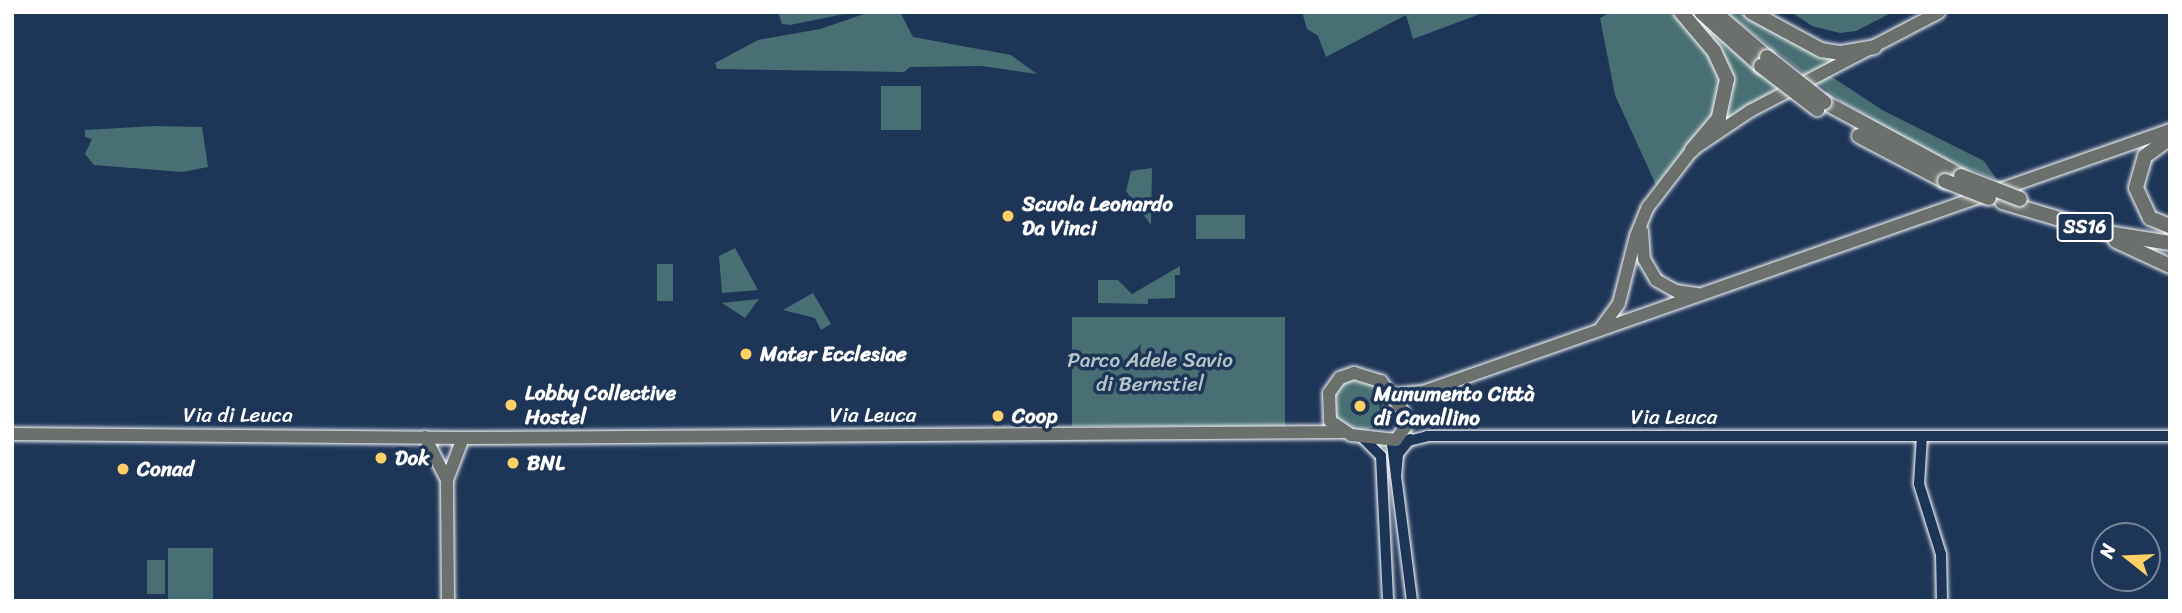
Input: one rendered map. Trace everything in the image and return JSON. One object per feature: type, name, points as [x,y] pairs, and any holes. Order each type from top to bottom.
[{"type":"highway","points":[[1681,12],[1714,51],[1727,79],[1719,118],[1692,150]]},
{"type":"highway","name":"SS16","points":[[1701,12],[1820,106],[1945,181],[2002,202],[2170,233]]},
{"type":"highway","name":"SS16","points":[[1715,12],[1764,61]]},
{"type":"highway","points":[[1751,12],[1821,50],[1841,53],[1874,47]]},
{"type":"highway","name":"SS16","points":[[1820,106],[2020,204],[2107,233],[2170,243]]},
{"type":"highway","points":[[2170,138],[2145,156],[2136,188],[2150,218],[2170,226]]},
{"type":"highway","points":[[2020,204],[2039,220],[2130,246],[2170,266]]},
{"type":"main road","points":[[1599,331],[1619,303],[1636,236],[1648,207],[1692,150],[1750,111],[1939,12]]},
{"type":"main road","points":[[1392,395],[1423,392],[2170,130]]},
{"type":"main road","points":[[1648,207],[1641,235],[1650,273],[1665,288],[1706,293]]},
{"type":"main road","points":[[1354,373],[1376,378],[1392,395],[1404,414],[1404,431],[1396,440],[1343,432],[1326,411],[1333,385],[1354,373]]},
{"type":"main road","points":[[1404,414],[1423,392]]},
{"type":"main road","name":"Via Leuca","points":[[1284,434],[1316,426],[1326,411]]},
{"type":"main road","name":"Via Leuca","points":[[463,438],[1343,432]]},
{"type":"main road","name":"Via di Leuca","points":[[12,434],[463,438]]},
{"type":"main road","points":[[425,437],[447,480]]},
{"type":"main road","points":[[448,601],[447,480],[463,438]]},
{"type":"street","points":[[1404,414],[1427,436]]},
{"type":"street","points":[[1362,436],[1381,456],[1388,601]]},
{"type":"street","name":"Via Leuca","points":[[1396,440],[1427,436],[2170,436]]},
{"type":"street","points":[[1922,436],[1919,484],[1941,554],[1942,601]]},
{"type":"street","points":[[1396,476],[1401,448],[1411,439]]},
{"type":"street","points":[[1396,440],[1391,458],[1396,476],[1412,601]]},
{"type":"green space","points":[[778,12],[854,12],[790,25],[782,24]]},
{"type":"green space","points":[[870,12],[900,12],[913,37],[1011,55],[1037,74],[982,66],[910,67],[904,72],[717,69],[715,63],[758,40],[820,29]]},
{"type":"green space","points":[[1302,12],[1480,14],[1413,39],[1406,15],[1326,57],[1318,36],[1307,29]]},
{"type":"green space","points":[[1611,12],[1675,12],[1711,52],[1722,76],[1719,107],[1656,185],[1615,95],[1600,18]]},
{"type":"green space","points":[[1688,12],[1693,12],[1782,86],[1722,122],[1730,97]]},
{"type":"green space","points":[[1726,12],[1746,12],[1838,58],[1806,75]]},
{"type":"green space","points":[[1791,12],[1893,12],[1856,31],[1840,33],[1812,26]]},
{"type":"green space","points":[[1829,75],[1884,111],[1984,161],[1997,180],[1927,152],[1841,101],[1815,81]]},
{"type":"green space","points":[[881,86],[921,86],[921,130],[881,130]]},
{"type":"green space","points":[[154,126],[202,127],[208,167],[182,172],[94,165],[85,154],[92,139],[85,137],[85,130]]},
{"type":"green space","points":[[1152,168],[1151,225],[1126,191],[1131,171]]},
{"type":"green space","points":[[1196,215],[1245,215],[1245,239],[1196,239]]},
{"type":"green space","points":[[735,248],[758,290],[722,293],[719,256]]},
{"type":"green space","points":[[657,264],[673,264],[673,301],[657,301]]},
{"type":"green space","points":[[1180,266],[1180,275],[1175,275],[1175,298],[1148,299],[1148,304],[1098,303],[1098,280],[1118,280],[1132,294]]},
{"type":"green space","points":[[813,293],[831,324],[821,330],[815,318],[783,310]]},
{"type":"green space","points":[[759,299],[745,318],[722,303]]},
{"type":"green space","name":"Parco Adele Savio di Bernstiel","points":[[1072,317],[1285,317],[1285,426],[1072,426]]},
{"type":"green space","points":[[1359,379],[1369,381],[1377,387],[1383,395],[1383,415],[1377,423],[1369,429],[1359,431],[1349,429],[1341,423],[1335,415],[1333,405],[1335,395],[1341,387],[1349,381]]},
{"type":"green space","points":[[168,548],[213,548],[213,601],[168,601]]},
{"type":"green space","points":[[147,560],[165,560],[165,594],[147,594]]},
{"type":"place","name":"Scuola Leonardo Da Vinci","points":[[1008,216]]},
{"type":"place","name":"Mater Ecclesiae","points":[[746,354]]},
{"type":"place","name":"Lobby Collective Hostel","points":[[511,405]]},
{"type":"place","name":"Munumento Città di Cavallino","points":[[1360,406]]},
{"type":"place","name":"Coop","points":[[998,416]]},
{"type":"place","name":"Dok","points":[[381,458]]},
{"type":"place","name":"BNL","points":[[513,463]]},
{"type":"place","name":"Conad","points":[[123,469]]}]
